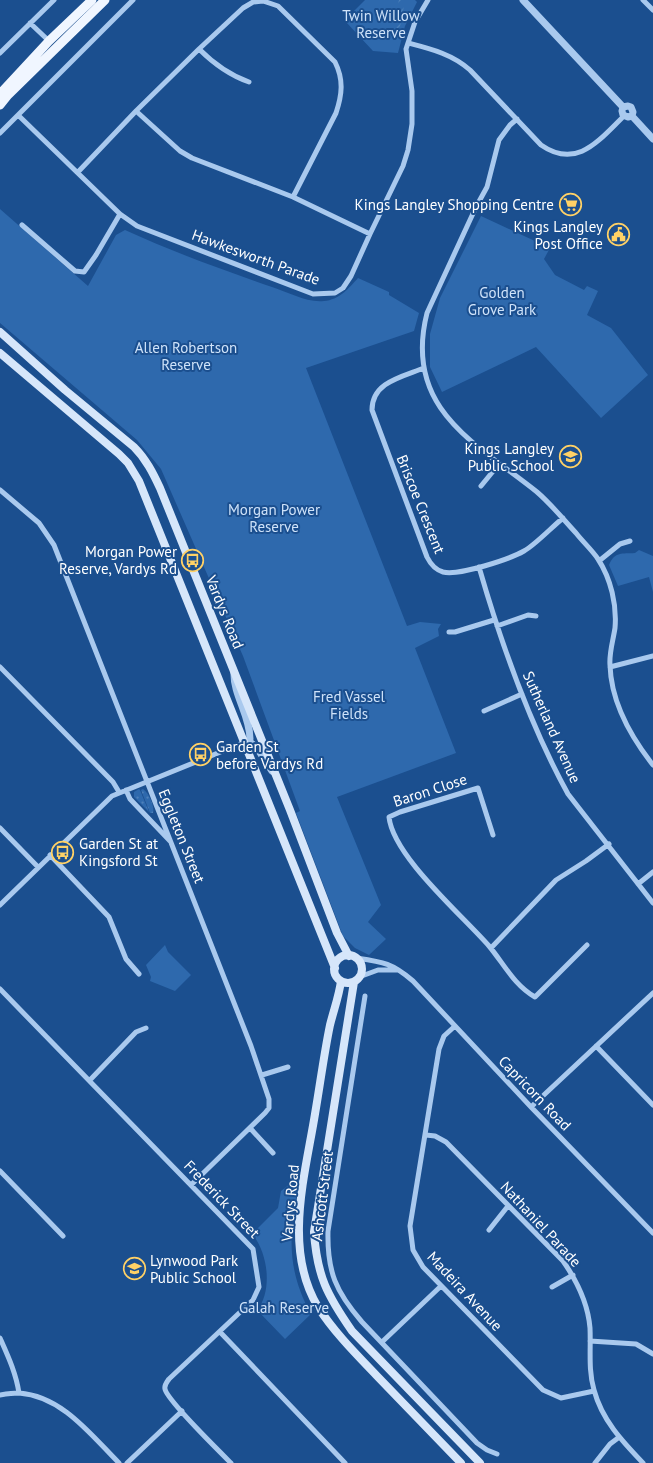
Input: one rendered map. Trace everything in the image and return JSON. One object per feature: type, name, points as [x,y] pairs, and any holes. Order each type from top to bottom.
[{"type":"main road","points":[[0,105],[92,0]]},
{"type":"main road","points":[[0,94],[105,0]]},
{"type":"main road","name":"Vardys Road","points":[[0,332],[134,448],[146,461],[160,488],[234,671],[337,934],[353,957]]},
{"type":"main road","name":"Vardys Road","points":[[0,353],[115,450],[133,470],[147,498],[335,968]]},
{"type":"main road","points":[[353,957],[359,961],[362,969],[357,979],[347,983],[341,981],[336,976],[335,968],[338,960],[353,957]]},
{"type":"main road","name":"Vardys Road","points":[[357,979],[314,1232],[316,1258],[322,1280],[352,1331],[480,1463]]},
{"type":"main road","name":"Vardys Road","points":[[341,981],[339,996],[330,1024],[302,1194],[299,1234],[300,1253],[317,1305],[332,1326],[353,1351],[461,1463]]},
{"type":"street","points":[[0,53],[54,0]]},
{"type":"street","points":[[0,133],[133,0]]},
{"type":"street","points":[[78,172],[199,48],[243,8],[253,2],[263,0],[278,6],[335,62],[340,71],[341,98],[336,113],[293,197]]},
{"type":"street","name":"Hawkesworth Parade","points":[[18,115],[120,214],[145,230],[314,294],[335,293],[343,288],[351,276],[403,166],[408,150],[412,124],[412,91],[406,49],[415,22],[428,0]]},
{"type":"street","points":[[408,43],[441,52],[460,62],[547,149],[555,153],[578,153],[590,148],[633,112],[631,107],[624,107],[523,0]]},
{"type":"street","points":[[643,0],[653,10]]},
{"type":"street","points":[[30,22],[53,45]]},
{"type":"street","points":[[199,48],[217,66],[235,77],[249,82]]},
{"type":"street","points":[[136,111],[180,151],[192,158],[293,197],[370,234]]},
{"type":"street","points":[[628,116],[653,139]]},
{"type":"street","points":[[517,119],[499,140],[487,187],[427,313],[423,330],[424,368],[439,404],[452,424],[471,442],[537,492],[599,561],[612,592],[615,605],[615,629],[610,655],[613,688],[620,711],[652,761]]},
{"type":"street","points":[[22,225],[75,271],[80,273],[84,272],[96,255],[120,214]]},
{"type":"street","name":"Briscoe Crescent","points":[[424,368],[387,383],[380,388],[373,401],[373,416],[429,560],[435,568],[444,572],[457,573],[525,550],[562,518]]},
{"type":"street","points":[[481,486],[499,464]]},
{"type":"street","name":"Eggleton Street","points":[[0,490],[39,523],[54,545],[262,1075],[269,1105],[265,1113],[191,1185]]},
{"type":"street","points":[[599,561],[620,544],[630,541]]},
{"type":"street","name":"Sutherland Avenue","points":[[479,567],[494,620],[522,694],[558,775],[568,794],[609,844],[653,903]]},
{"type":"street","points":[[497,626],[528,615],[536,616]]},
{"type":"street","points":[[449,632],[455,632],[494,620]]},
{"type":"street","points":[[610,667],[653,656]]},
{"type":"street","points":[[0,666],[113,782],[119,792]]},
{"type":"street","points":[[0,904],[106,800],[119,792],[250,739],[244,710],[234,685],[234,671]]},
{"type":"street","points":[[484,711],[522,694]]},
{"type":"street","points":[[245,742],[250,742],[255,746],[278,781]]},
{"type":"street","name":"Baron Close","points":[[490,948],[406,855],[390,825],[389,817],[478,788],[493,835]]},
{"type":"street","points":[[126,790],[130,799],[172,844]]},
{"type":"street","points":[[0,828],[38,867]]},
{"type":"street","points":[[587,945],[535,997],[526,992],[509,974],[490,948],[556,880],[609,844]]},
{"type":"street","points":[[50,855],[109,917],[126,959],[139,974]]},
{"type":"street","points":[[638,884],[653,872]]},
{"type":"street","name":"Capricorn Road","points":[[353,957],[381,961],[391,965],[413,981],[653,1233]]},
{"type":"street","points":[[357,979],[378,970],[399,970]]},
{"type":"street","name":"Frederick Street","points":[[0,989],[249,1244],[253,1251],[258,1287],[251,1303],[169,1379],[165,1385],[165,1390],[169,1397],[231,1463]]},
{"type":"street","points":[[531,1107],[653,993]]},
{"type":"street","name":"Ashcott Street","points":[[365,996],[328,1231],[328,1257],[338,1288],[345,1302],[477,1443],[497,1454]]},
{"type":"street","name":"Madeira Avenue","points":[[454,1026],[444,1036],[439,1049],[410,1226],[411,1241],[417,1259],[543,1390],[561,1398],[594,1391]]},
{"type":"street","points":[[90,1080],[136,1032],[146,1028]]},
{"type":"street","points":[[596,1046],[653,1105]]},
{"type":"street","points":[[262,1075],[288,1067]]},
{"type":"street","points":[[250,1128],[273,1153]]},
{"type":"street","name":"Nathaniel Parade","points":[[426,1135],[435,1136],[446,1142],[562,1261],[573,1275],[584,1303],[590,1328],[590,1374],[594,1391],[604,1416],[618,1438],[642,1463]]},
{"type":"street","points":[[0,1171],[63,1236]]},
{"type":"street","points":[[489,1230],[508,1206]]},
{"type":"street","points":[[552,1287],[573,1275]]},
{"type":"street","points":[[382,1342],[441,1286]]},
{"type":"street","points":[[220,1332],[345,1463]]},
{"type":"street","points":[[0,1338],[17,1379],[19,1393]]},
{"type":"street","points":[[590,1341],[636,1344],[653,1354]]},
{"type":"street","points":[[0,1395],[19,1393],[52,1402],[64,1410],[118,1463]]},
{"type":"street","points":[[127,1463],[182,1411]]},
{"type":"street","points":[[595,1463],[610,1444],[618,1438]]},
{"type":"green space","name":"Twin Willow Reserve","points":[[365,0],[415,0],[417,2],[405,26],[398,53],[373,51],[346,22],[349,16]]},
{"type":"green space","points":[[399,0],[409,0],[404,6],[399,32],[395,21]]},
{"type":"green space","points":[[0,209],[88,286],[116,235],[125,230],[161,246],[304,299],[329,300],[343,293],[358,278],[389,292],[389,295],[419,313],[414,331],[306,368],[407,626],[420,622],[441,624],[438,629],[439,636],[415,648],[456,753],[337,797],[381,905],[368,922],[386,939],[369,955],[355,948],[343,936],[296,813],[300,811],[243,656],[161,469],[137,440],[0,323]]},
{"type":"green space","name":"Golden Grove Park","points":[[481,216],[550,248],[544,259],[555,275],[584,290],[587,286],[598,291],[587,315],[611,328],[648,375],[601,418],[536,347],[442,392],[430,367],[430,334],[440,298]]},
{"type":"green space","points":[[639,550],[653,556],[653,592],[649,577],[618,586],[609,565],[616,555],[635,553]]},
{"type":"green space","points":[[139,789],[149,812],[134,797],[134,792]]},
{"type":"green space","points":[[143,789],[151,800],[153,813],[150,813],[141,790]]},
{"type":"green space","points":[[165,945],[168,952],[191,975],[175,991],[150,981],[151,977],[146,965]]},
{"type":"green space","name":"Galah Reserve","points":[[300,1176],[292,1230],[293,1263],[302,1296],[311,1314],[285,1339],[257,1310],[262,1302],[267,1282],[262,1251],[252,1234],[278,1208],[281,1191]]},
{"type":"place","name":"Kings Langley Shopping Centre","points":[[570,204]]},
{"type":"place","name":"Kings Langley Post Office","points":[[619,235]]},
{"type":"place","name":"Kings Langley Public School","points":[[570,457]]},
{"type":"place","name":"Morgan Power Reserve, Vardys Rd","points":[[193,560]]},
{"type":"place","name":"Garden St before Vardys Rd","points":[[200,755]]},
{"type":"place","name":"Garden St at Kingsford St","points":[[63,852]]},
{"type":"place","name":"Lynwood Park Public School","points":[[134,1269]]},
{"type":"park label","name":"Allen Robertson Reserve","points":[[186,356]]},
{"type":"park label","name":"Morgan Power Reserve","points":[[274,518]]},
{"type":"park label","name":"Fred Vassel Fields","points":[[349,704]]}]
